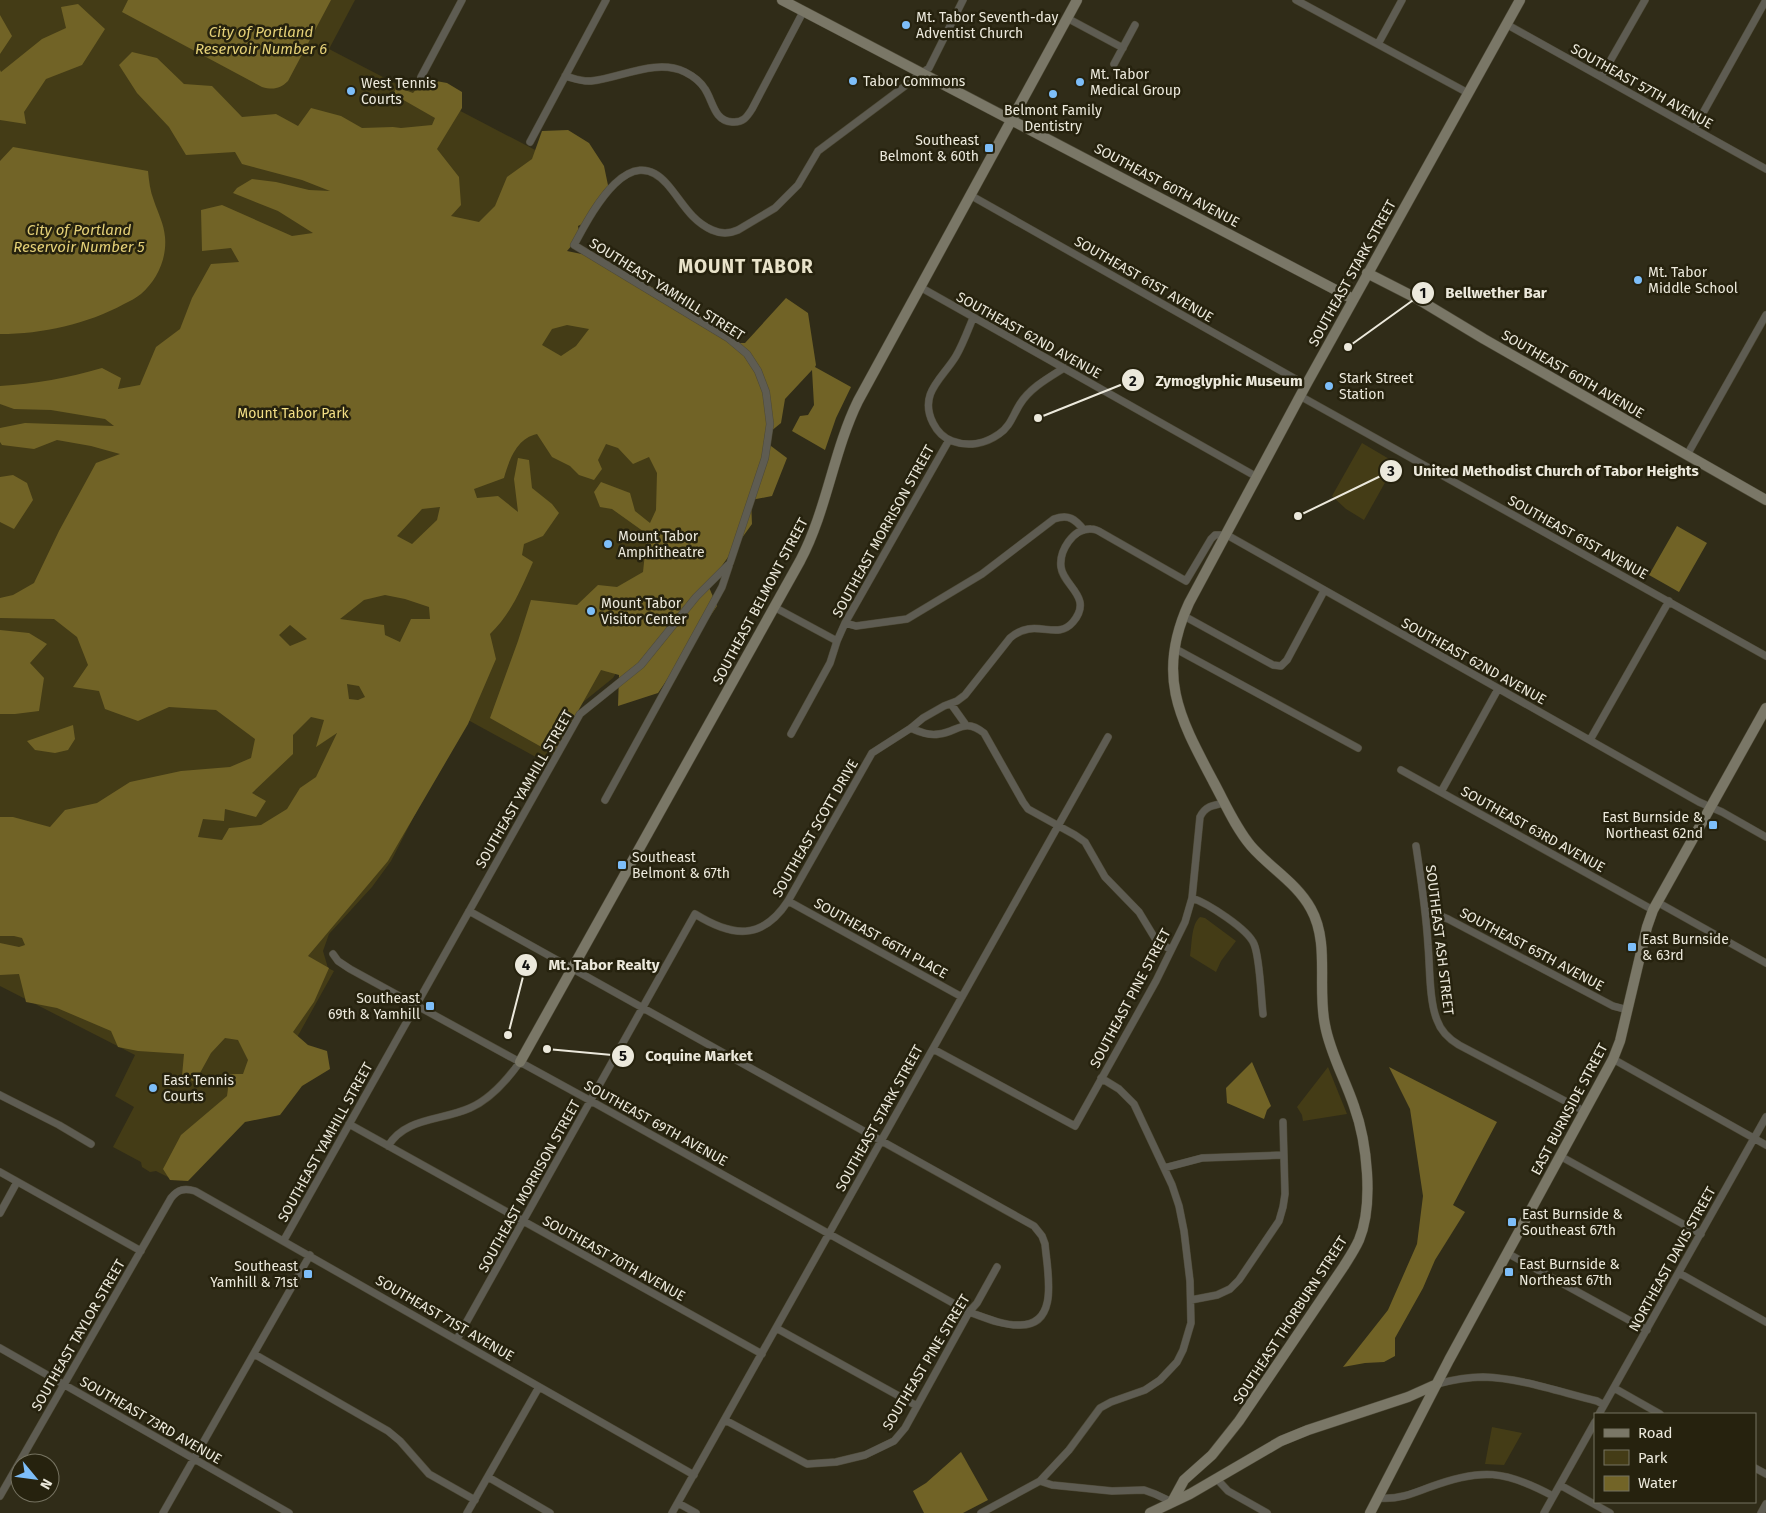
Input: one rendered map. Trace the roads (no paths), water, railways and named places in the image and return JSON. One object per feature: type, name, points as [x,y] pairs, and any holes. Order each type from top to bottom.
[{"type":"street","points":[[421,77],[462,0]]},
{"type":"street","points":[[530,142],[606,0]]},
{"type":"street","name":"SOUTHEAST 60TH AVENUE","points":[[782,0],[1353,298]]},
{"type":"street","name":"SOUTHEAST YAMHILL STREET","points":[[284,1240],[580,714],[636,670],[696,597],[730,563],[758,482],[769,438],[769,407],[766,392],[758,371],[747,354],[728,338],[574,245],[612,186],[624,176],[640,170],[648,171],[664,180],[687,212],[703,226],[722,233],[732,233],[775,208],[798,185],[818,151],[923,74],[933,62],[963,0]]},
{"type":"street","name":"SOUTHEAST BELMONT STREET","points":[[388,1146],[397,1134],[408,1127],[462,1111],[482,1101],[502,1084],[520,1062],[800,561],[824,504],[843,436],[851,416],[1077,0]]},
{"type":"street","points":[[1296,0],[1468,92]]},
{"type":"street","points":[[1378,44],[1402,0]]},
{"type":"street","name":"SOUTHEAST STARK STREET","points":[[1184,616],[1353,298],[1520,0]]},
{"type":"street","points":[[1601,77],[1645,0]]},
{"type":"street","points":[[1694,129],[1766,0]]},
{"type":"street","points":[[565,76],[590,81],[652,68],[669,67],[683,71],[702,84],[719,116],[727,122],[740,122],[744,120],[752,109],[803,12]]},
{"type":"street","points":[[1067,18],[1123,48]]},
{"type":"street","name":"SOUTHEAST 57TH AVENUE","points":[[1506,24],[1766,169]]},
{"type":"street","points":[[1114,64],[1135,25]]},
{"type":"street","name":"SOUTHEAST 61ST AVENUE","points":[[970,195],[1306,385]]},
{"type":"street","name":"SOUTHEAST 60TH AVENUE","points":[[1367,273],[1416,298],[1484,339],[1766,500]]},
{"type":"street","name":"SOUTHEAST 62ND AVENUE","points":[[920,287],[1257,478]]},
{"type":"street","points":[[1687,455],[1766,315]]},
{"type":"street","name":"SOUTHEAST MORRISON STREET","points":[[791,734],[830,662],[845,624],[949,440],[933,423],[929,399],[937,381],[957,355],[973,318]]},
{"type":"street","points":[[949,440],[973,445],[997,436],[1010,422],[1020,403],[1029,393],[1039,384],[1064,368]]},
{"type":"street","name":"SOUTHEAST 61ST AVENUE","points":[[1300,396],[1766,656]]},
{"type":"street","points":[[845,624],[856,626],[907,619],[982,574],[1054,519],[1069,516],[1075,519],[1084,530],[1092,529],[1102,533],[1186,581],[1211,539],[1215,535],[1227,535]]},
{"type":"street","name":"SOUTHEAST SCOTT DRIVE","points":[[695,914],[722,929],[733,931],[749,931],[763,927],[772,921],[788,901],[872,753],[923,718],[965,695],[1010,638],[1018,631],[1030,627],[1057,630],[1067,628],[1077,617],[1080,600],[1062,573],[1061,558],[1064,548],[1084,530]]},
{"type":"street","name":"SOUTHEAST 62ND AVENUE","points":[[1227,535],[1498,689],[1766,837]]},
{"type":"street","points":[[605,800],[722,587],[730,563]]},
{"type":"street","points":[[1184,616],[1274,665],[1281,666],[1287,660],[1324,591]]},
{"type":"street","points":[[1590,740],[1669,601]]},
{"type":"street","points":[[774,606],[837,641]]},
{"type":"street","name":"SOUTHEAST THORBURN STREET","points":[[1172,1502],[1184,1480],[1212,1455],[1231,1432],[1323,1297],[1358,1241],[1366,1212],[1366,1172],[1363,1136],[1354,1105],[1324,1024],[1320,945],[1315,919],[1305,899],[1250,845],[1242,834],[1190,736],[1181,714],[1172,675],[1174,648],[1184,616]]},
{"type":"street","points":[[1174,648],[1358,748]]},
{"type":"street","points":[[1442,792],[1498,689]]},
{"type":"street","points":[[951,704],[966,725]]},
{"type":"street","name":"EAST BURNSIDE STREET","points":[[1370,1513],[1507,1253],[1613,1059],[1620,1042],[1647,927],[1655,906],[1766,708]]},
{"type":"street","points":[[911,728],[928,734],[938,734],[966,725],[978,728],[984,733],[1028,809],[1084,842],[1105,877],[1139,912],[1156,940],[1171,950]]},
{"type":"street","name":"SOUTHEAST STARK STREET","points":[[672,1513],[1108,737]]},
{"type":"street","name":"SOUTHEAST 63RD AVENUE","points":[[1401,770],[1766,963]]},
{"type":"street","name":"SOUTHEAST PINE STREET","points":[[934,1049],[1074,1126],[1156,981],[1185,922],[1192,898],[1202,812],[1211,805],[1225,803]]},
{"type":"street","name":"SOUTHEAST ASH STREET","points":[[1416,846],[1426,910],[1435,1014],[1440,1028],[1460,1045],[1584,1111]]},
{"type":"street","points":[[1192,898],[1204,902],[1242,930],[1254,944],[1257,953],[1263,1014]]},
{"type":"street","name":"SOUTHEAST 66TH PLACE","points":[[788,901],[962,997]]},
{"type":"street","name":"SOUTHEAST 65TH AVENUE","points":[[1426,910],[1448,919],[1613,1006],[1628,1010]]},
{"type":"street","name":"SOUTHEAST 69TH AVENUE","points":[[333,954],[338,961],[350,969],[969,1312],[1003,1323],[1018,1325],[1031,1323],[1042,1314],[1049,1299],[1045,1244],[1042,1236],[1034,1226],[469,911]]},
{"type":"street","name":"SOUTHEAST MORRISON STREET","points":[[457,1339],[695,914]]},
{"type":"street","points":[[1613,1059],[1766,1145]]},
{"type":"street","points":[[980,1513],[1040,1482],[1069,1450],[1100,1408],[1145,1390],[1160,1380],[1177,1362],[1189,1331],[1191,1300],[1184,1232],[1179,1206],[1164,1168],[1134,1104],[1119,1089],[1101,1078]]},
{"type":"street","points":[[0,1095],[59,1125],[91,1144]]},
{"type":"street","name":"NORTHEAST DAVIS STREET","points":[[1600,1413],[1766,1117]]},
{"type":"street","points":[[1191,1300],[1217,1295],[1230,1289],[1239,1280],[1273,1231],[1284,1207],[1283,1122]]},
{"type":"street","name":"SOUTHEAST 70TH AVENUE","points":[[349,1124],[762,1354]]},
{"type":"street","points":[[1164,1168],[1202,1158],[1283,1155]]},
{"type":"street","points":[[1560,1156],[1700,1234]]},
{"type":"street","points":[[0,1172],[141,1251]]},
{"type":"street","points":[[0,1213],[17,1182]]},
{"type":"street","name":"SOUTHEAST 71ST AVENUE","points":[[182,1189],[195,1191],[284,1240],[694,1475]]},
{"type":"street","name":"SOUTHEAST TAYLOR STREET","points":[[0,1496],[172,1197],[182,1189]]},
{"type":"street","points":[[1507,1253],[1646,1330]]},
{"type":"street","points":[[163,1513],[310,1255]]},
{"type":"street","name":"SOUTHEAST PINE STREET","points":[[725,1420],[802,1463],[836,1462],[865,1455],[887,1445],[899,1436],[969,1312],[977,1303],[997,1267]]},
{"type":"street","points":[[1679,1272],[1766,1322]]},
{"type":"street","points":[[776,1328],[917,1406]]},
{"type":"street","name":"SOUTHEAST 73RD AVENUE","points":[[0,1348],[289,1513]]},
{"type":"street","points":[[254,1354],[388,1431],[400,1441],[429,1474],[475,1500]]},
{"type":"street","points":[[1150,1513],[1190,1494],[1281,1441],[1308,1430],[1408,1397],[1437,1384],[1469,1378],[1496,1378],[1597,1401],[1604,1405]]},
{"type":"street","points":[[467,1513],[539,1387]]},
{"type":"street","points":[[1614,1388],[1658,1413]]},
{"type":"street","points":[[1544,1513],[1594,1424]]},
{"type":"street","points":[[1378,1498],[1400,1498],[1451,1479],[1488,1474],[1500,1474],[1522,1480],[1553,1496]]},
{"type":"street","points":[[488,1477],[550,1513]]},
{"type":"street","points":[[1216,1478],[1228,1491],[1268,1513]]},
{"type":"street","points":[[1040,1482],[1112,1491],[1144,1490],[1172,1502]]},
{"type":"street","points":[[1560,1485],[1610,1513]]},
{"type":"street","points":[[678,1503],[696,1513]]},
{"type":"street","points":[[1761,1513],[1766,1504]]},
{"type":"water","name":"City of Portland Reservoir Number 6","points":[[128,0],[331,0],[288,81],[282,86],[273,89],[262,87],[122,12]]},
{"type":"water","name":"City of Portland Reservoir Number 5","points":[[13,147],[148,171],[152,194],[163,228],[165,245],[160,268],[152,282],[141,294],[110,311],[80,322],[48,330],[0,334],[0,161]]},
{"type":"place","name":"Mt. Tabor Seventh-day Adventist Church","points":[[906,25]]},
{"type":"place","name":"Tabor Commons","points":[[853,81]]},
{"type":"place","name":"Mt. Tabor Medical Group","points":[[1080,82]]},
{"type":"place","name":"West Tennis Courts","points":[[351,91]]},
{"type":"place","name":"Belmont Family Dentistry","points":[[1053,94]]},
{"type":"place","name":"Southeast Belmont & 60th","points":[[989,148]]},
{"type":"place","name":"Mt. Tabor Middle School","points":[[1638,280]]},
{"type":"place","name":"Bellwether Bar","points":[[1348,347]]},
{"type":"place","name":"Stark Street Station","points":[[1329,386]]},
{"type":"place","name":"Zymoglyphic Museum","points":[[1038,418]]},
{"type":"place","name":"United Methodist Church of Tabor Heights","points":[[1298,516]]},
{"type":"place","name":"Mount Tabor Amphitheatre","points":[[608,544]]},
{"type":"place","name":"Mount Tabor Visitor Center","points":[[591,611]]},
{"type":"place","name":"East Burnside & Northeast 62nd","points":[[1713,825]]},
{"type":"place","name":"Southeast Belmont & 67th","points":[[622,865]]},
{"type":"place","name":"East Burnside & 63rd","points":[[1632,947]]},
{"type":"place","name":"Southeast 69th & Yamhill","points":[[430,1006]]},
{"type":"place","name":"Mt. Tabor Realty","points":[[508,1035]]},
{"type":"place","name":"Coquine Market","points":[[547,1049]]},
{"type":"place","name":"East Tennis Courts","points":[[153,1088]]},
{"type":"place","name":"East Burnside & Southeast 67th","points":[[1512,1222]]},
{"type":"place","name":"East Burnside & Northeast 67th","points":[[1509,1272]]},
{"type":"place","name":"Southeast Yamhill & 71st","points":[[308,1274]]},
{"type":"district","name":"MOUNT TABOR","points":[[746,266]]},
{"type":"park label","name":"Mount Tabor Park","points":[[293,413]]}]
